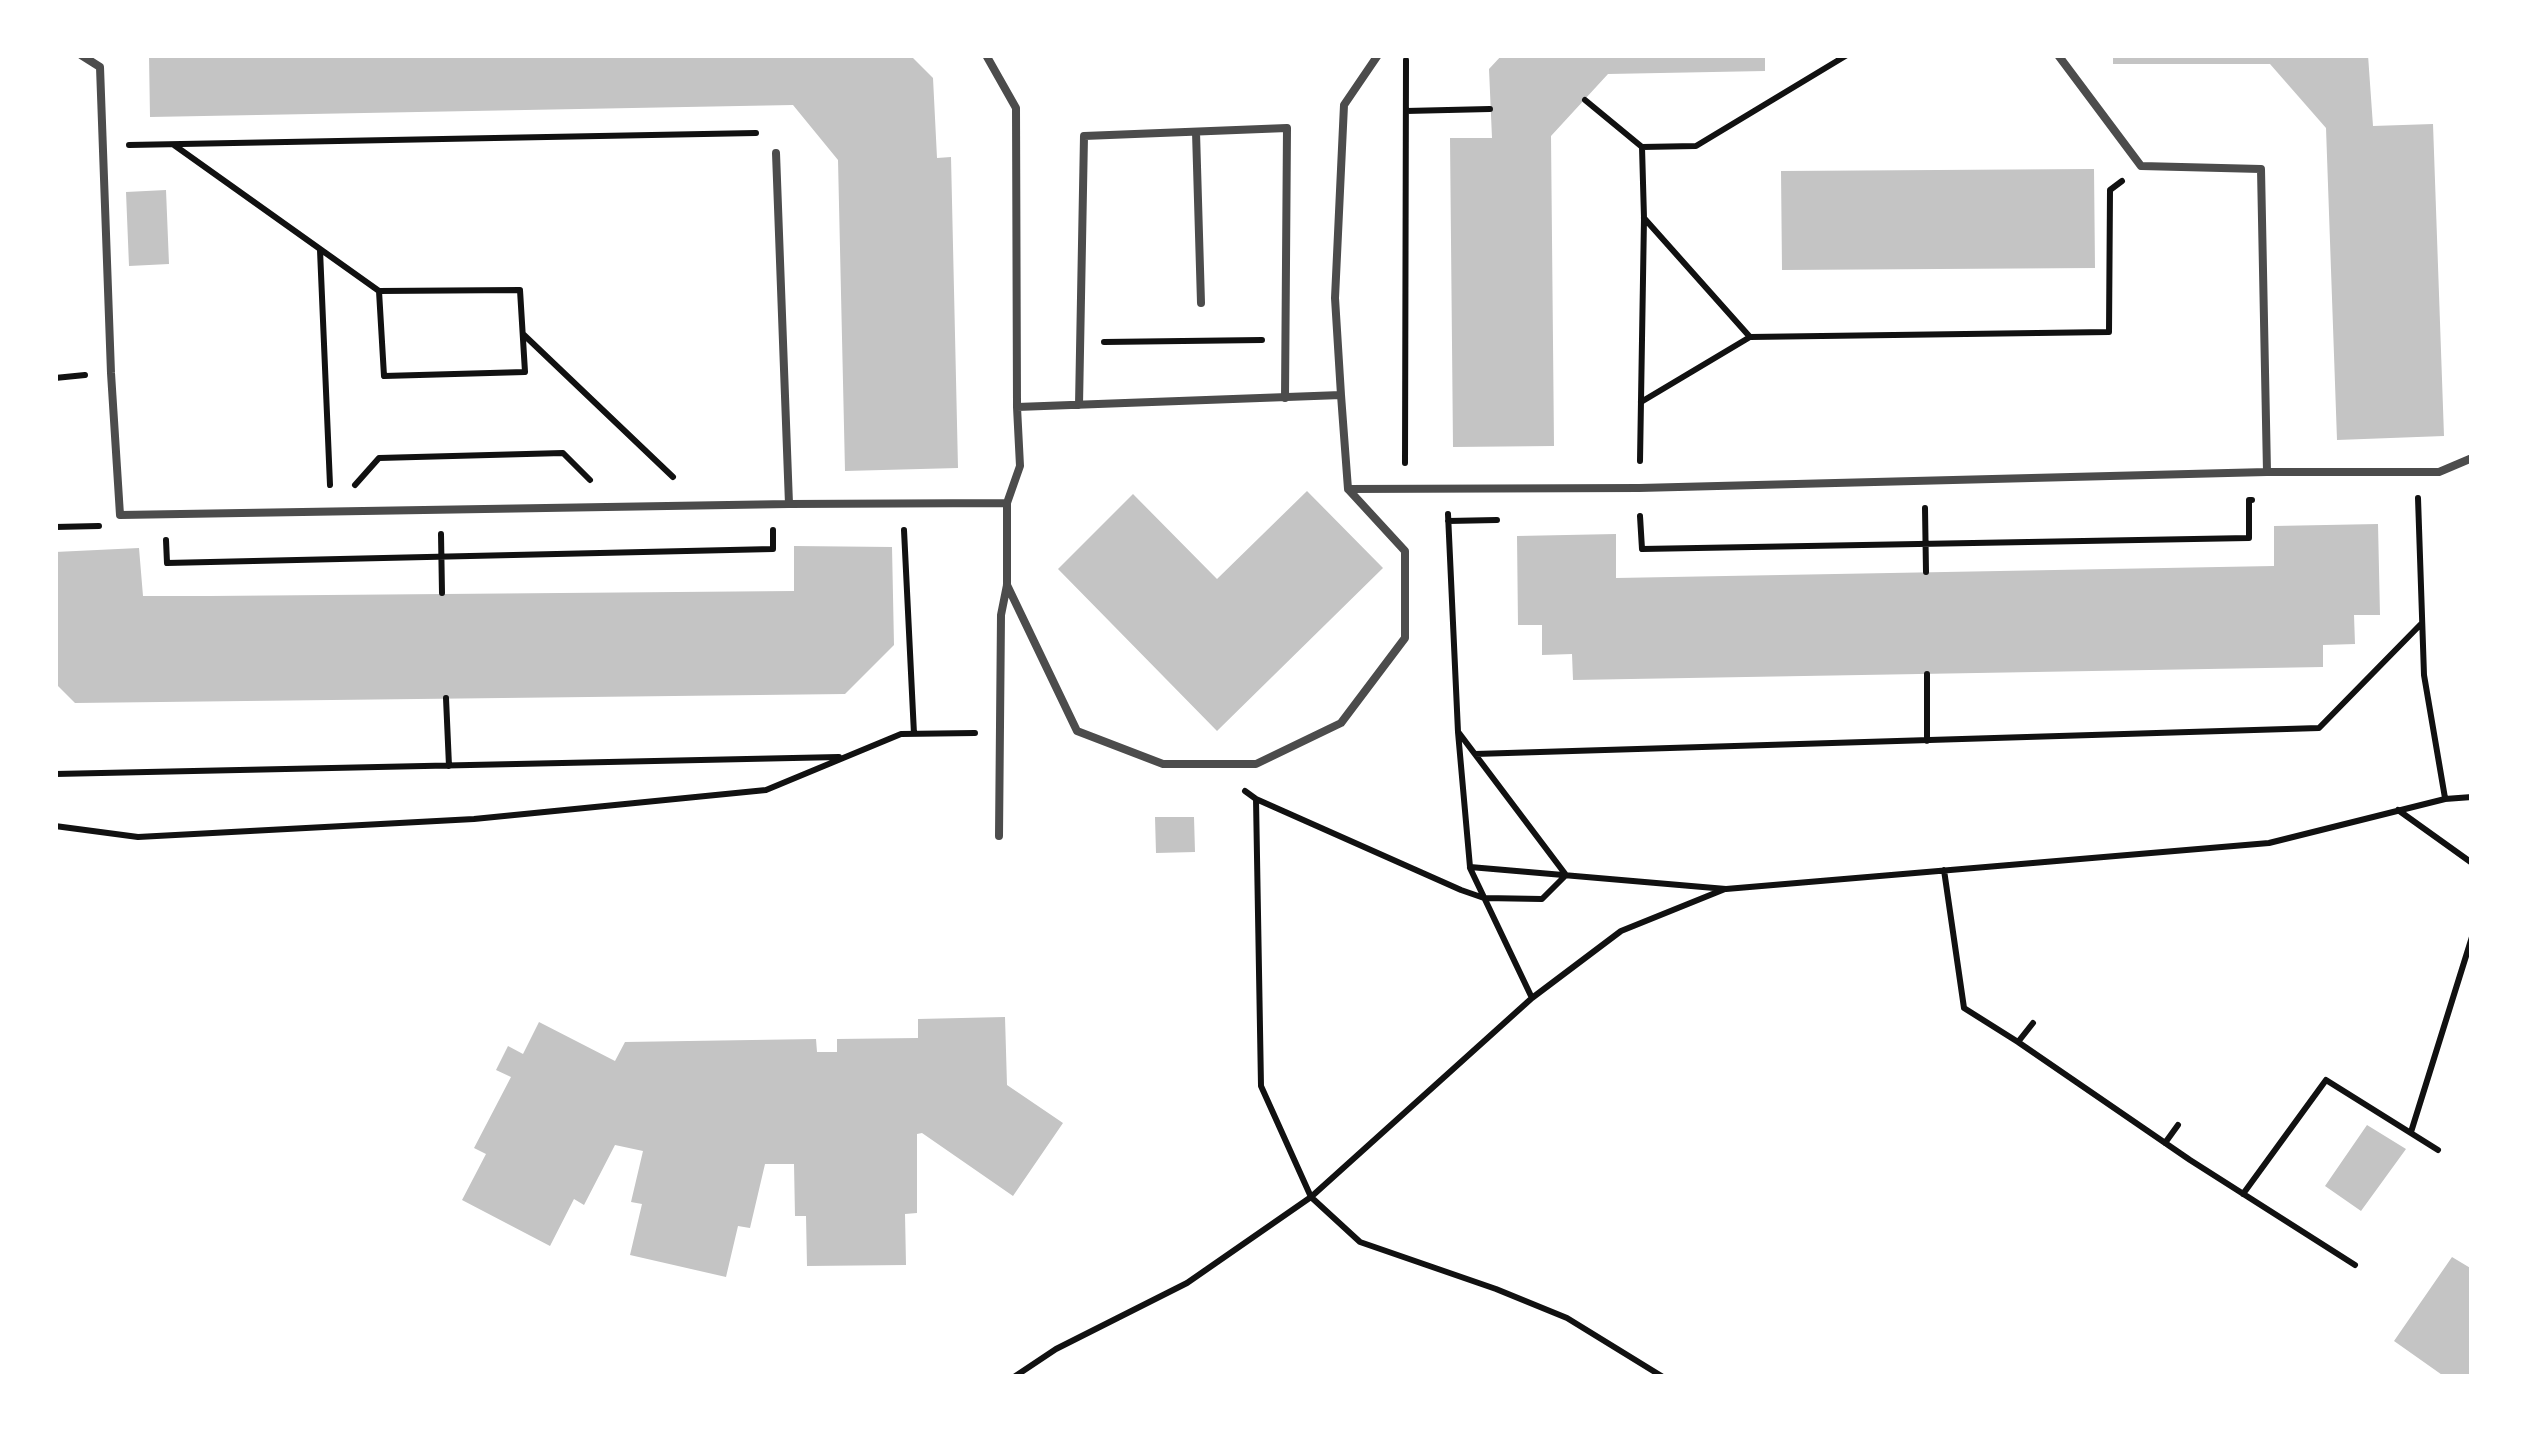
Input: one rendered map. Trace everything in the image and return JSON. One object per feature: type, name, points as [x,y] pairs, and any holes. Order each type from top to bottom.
[{"type":"lane","points":[[81,55],[100,67],[120,515],[1007,504]]},
{"type":"lane","points":[[986,55],[1016,108],[1020,466],[1007,504],[1007,585],[1001,615],[999,836]]},
{"type":"lane","points":[[1007,585],[1076,731],[1163,764],[1256,764],[1340,724],[1405,638],[1405,551],[1348,490],[1335,298],[1344,105],[1378,55]]},
{"type":"lane","points":[[2058,55],[2141,166],[2261,169],[2267,472]]},
{"type":"lane","points":[[1079,405],[1084,136],[1287,128],[1284,398]]},
{"type":"lane","points":[[1196,132],[1201,304]]},
{"type":"lane","points":[[776,153],[789,504]]},
{"type":"lane","points":[[1017,407],[1340,395]]},
{"type":"lane","points":[[1348,490],[2438,472],[2472,458]]},
{"type":"path","points":[[1585,100],[1642,147],[1696,146],[1846,55]]},
{"type":"path","points":[[1406,56],[1406,489]]},
{"type":"path","points":[[1406,111],[1490,109]]},
{"type":"path","points":[[102,146],[775,132],[776,153]]},
{"type":"path","points":[[174,144],[379,292],[520,290],[525,372],[384,376],[379,292]]},
{"type":"path","points":[[1639,488],[1642,147]]},
{"type":"path","points":[[1641,402],[1750,337],[2109,332],[2110,190],[2141,166]]},
{"type":"path","points":[[1644,218],[1750,337]]},
{"type":"path","points":[[320,250],[331,512]]},
{"type":"path","points":[[522,333],[703,506]]},
{"type":"path","points":[[1081,342],[1286,339]]},
{"type":"path","points":[[331,512],[379,458],[563,452],[618,508]]},
{"type":"path","points":[[2417,472],[2424,675],[2446,799]]},
{"type":"path","points":[[1925,480],[1926,572]]},
{"type":"path","points":[[1447,489],[1458,732],[1470,867],[1532,998]]},
{"type":"path","points":[[1621,516],[1640,516],[1642,549],[2250,538],[2249,500],[2268,500]]},
{"type":"path","points":[[914,734],[903,524],[919,524],[918,503]]},
{"type":"path","points":[[440,510],[442,593]]},
{"type":"path","points":[[1448,521],[1506,520]]},
{"type":"path","points":[[165,524],[167,563],[773,549],[772,524]]},
{"type":"path","points":[[55,526],[110,525]]},
{"type":"path","points":[[1475,754],[2319,728],[2422,623]]},
{"type":"path","points":[[1927,674],[1927,740]]},
{"type":"path","points":[[446,698],[448,766]]},
{"type":"path","points":[[55,826],[138,837],[474,819],[766,790],[901,734],[1000,732]]},
{"type":"path","points":[[1458,732],[1566,875]]},
{"type":"path","points":[[55,774],[845,757]]},
{"type":"path","points":[[1206,764],[1256,798],[1484,898],[1542,899],[1566,875]]},
{"type":"path","points":[[1256,798],[1261,1086],[1311,1197],[1360,1242],[1567,1318],[1662,1377]]},
{"type":"path","points":[[1470,867],[1726,889],[2269,843],[2446,799],[2472,798]]},
{"type":"path","points":[[2398,810],[2472,863]]},
{"type":"path","points":[[1944,870],[1964,1008],[2355,1264]]},
{"type":"path","points":[[1014,1377],[1056,1349],[1187,1283],[1311,1197],[1532,998],[1621,931],[1726,889]]},
{"type":"path","points":[[2411,1132],[2472,937]]},
{"type":"path","points":[[2018,1042],[2033,1023]]},
{"type":"path","points":[[2243,1194],[2326,1080],[2438,1150]]},
{"type":"path","points":[[2165,1143],[2178,1125]]},
{"type":"building","points":[[149,55],[910,55],[933,78],[937,158],[951,157],[958,468],[845,471],[838,160],[793,105],[150,117]]},
{"type":"building","points":[[1502,55],[1765,55],[1765,71],[1608,74],[1551,136],[1554,446],[1453,447],[1450,138],[1492,138],[1489,69]]},
{"type":"building","points":[[2113,55],[2368,55],[2373,126],[2433,124],[2444,436],[2337,440],[2326,128],[2270,64],[2113,64]]},
{"type":"building","points":[[2094,169],[2095,268],[1782,270],[1781,171]]},
{"type":"building","points":[[166,190],[169,264],[129,266],[126,192]]},
{"type":"building","points":[[1307,491],[1383,568],[1217,731],[1058,569],[1133,494],[1217,579]]},
{"type":"building","points":[[2378,524],[2380,615],[2354,615],[2355,644],[2323,645],[2323,667],[1573,680],[1572,654],[1542,655],[1542,625],[1518,625],[1517,536],[1616,534],[1616,578],[2274,566],[2274,526]]},
{"type":"building","points":[[794,546],[892,547],[894,645],[845,694],[75,703],[55,683],[55,552],[139,548],[143,596],[210,596],[794,591]]},
{"type":"building","points":[[1155,817],[1194,817],[1195,852],[1156,853]]},
{"type":"building","points":[[1005,1017],[1007,1085],[1063,1123],[1013,1196],[922,1133],[917,1134],[917,1213],[905,1214],[906,1265],[807,1266],[806,1216],[795,1216],[794,1164],[765,1164],[750,1228],[738,1226],[726,1277],[630,1255],[642,1204],[631,1202],[643,1151],[615,1145],[584,1205],[574,1199],[550,1246],[462,1200],[486,1154],[474,1148],[511,1077],[496,1070],[508,1046],[523,1054],[539,1022],[615,1061],[625,1042],[816,1039],[817,1052],[837,1052],[837,1039],[918,1038],[918,1019]]},
{"type":"building","points":[[2367,1125],[2406,1149],[2361,1211],[2325,1186]]},
{"type":"building","points":[[2452,1257],[2472,1269],[2472,1377],[2445,1377],[2394,1341]]}]
